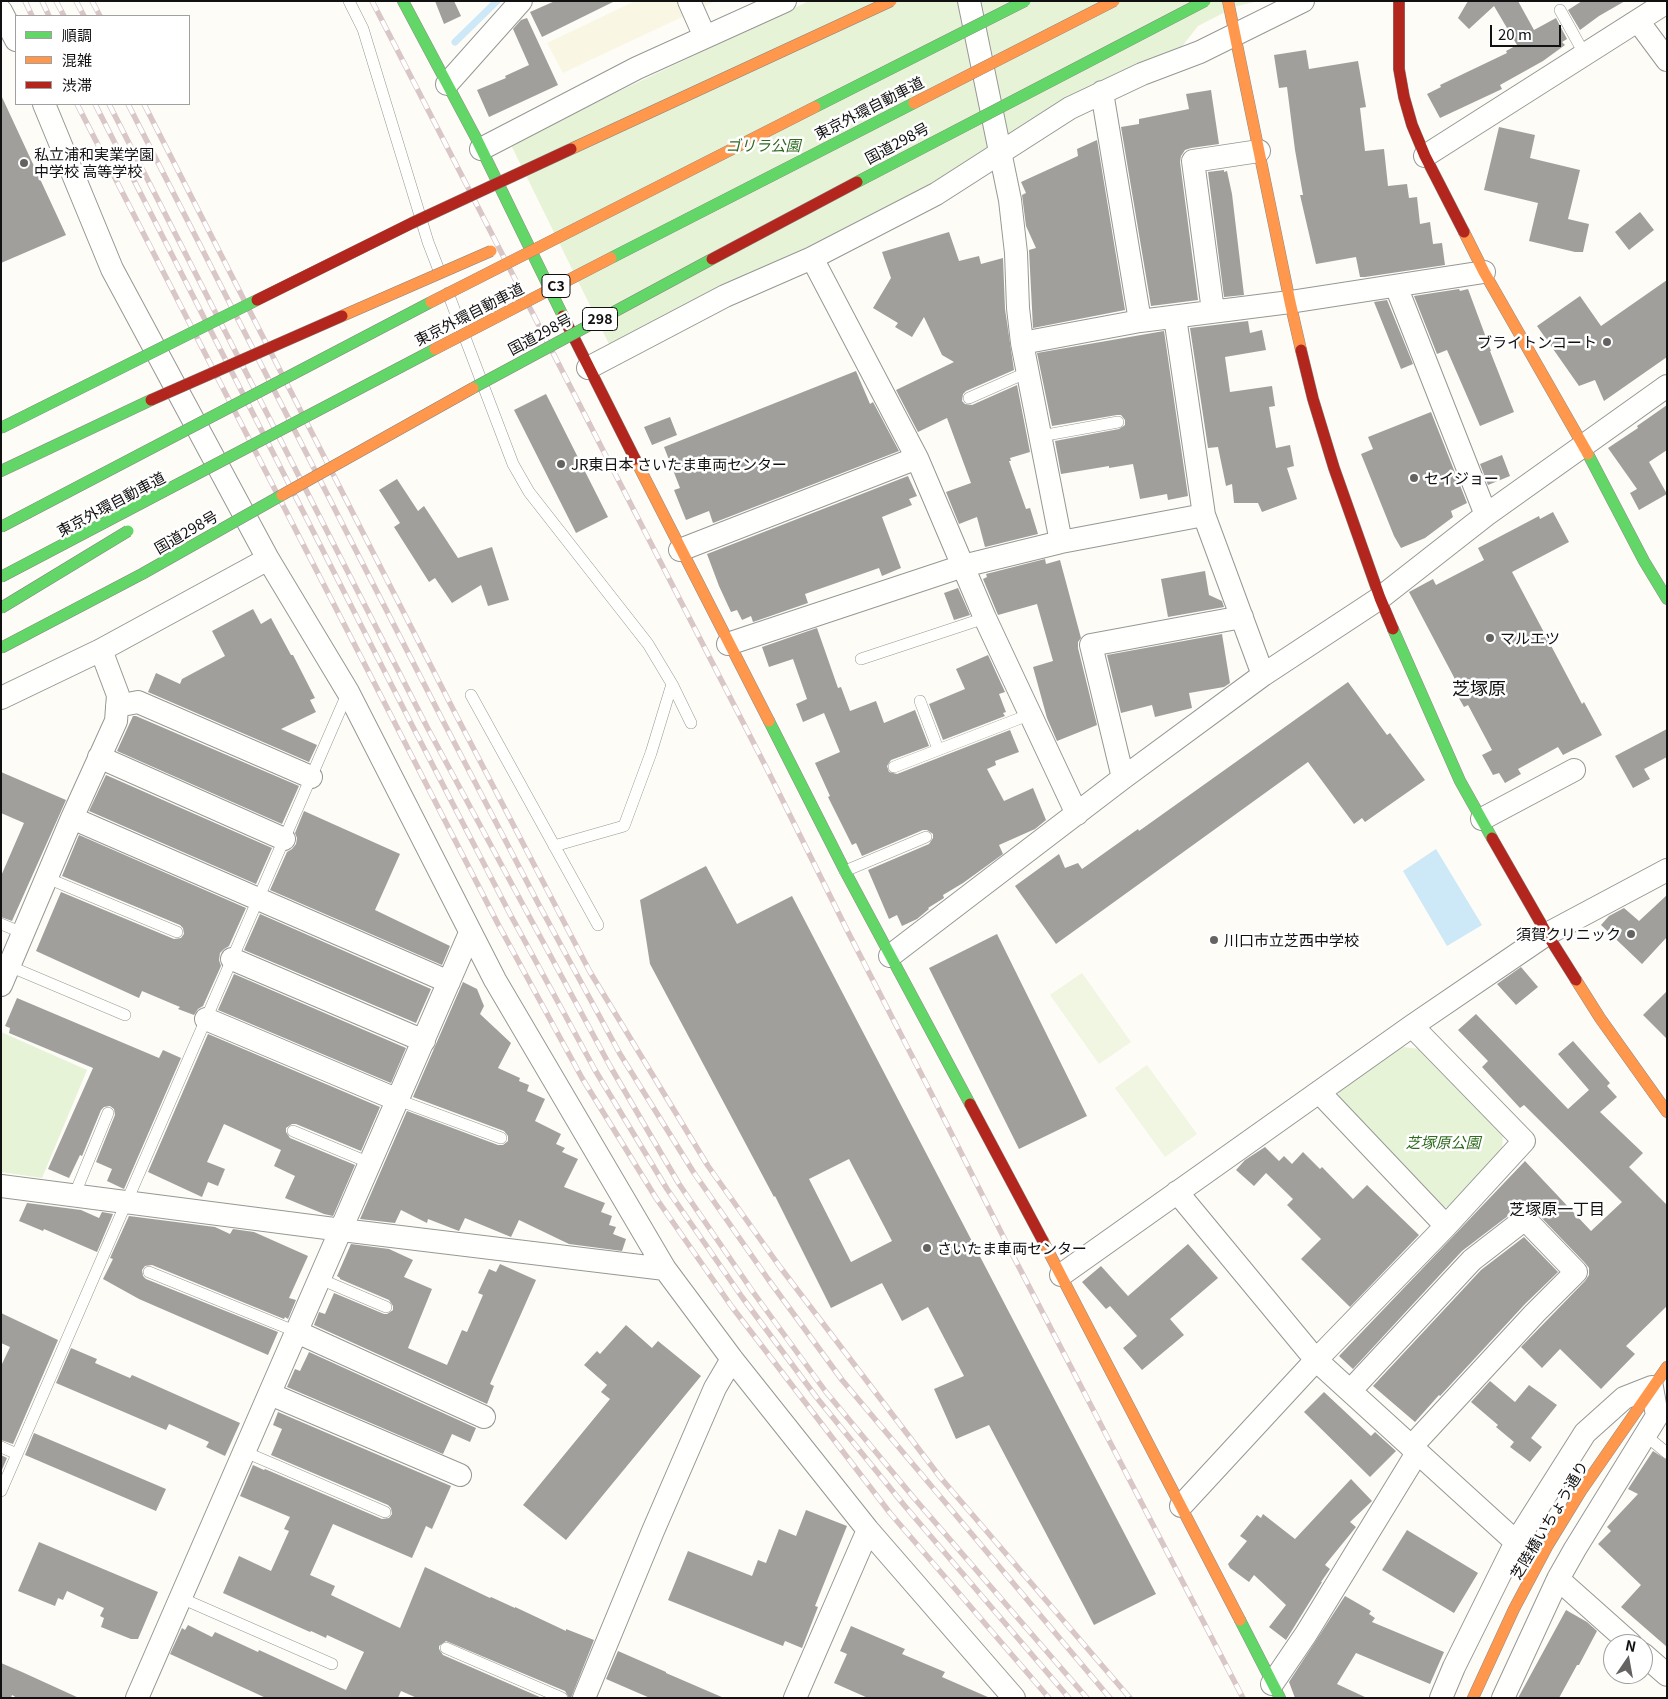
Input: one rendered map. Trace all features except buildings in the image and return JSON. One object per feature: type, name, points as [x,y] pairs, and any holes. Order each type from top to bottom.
[{"type":"main road","points":[[404,1],[446,84],[482,149],[588,368],[845,871],[1061,1275],[1276,1691]]},
{"type":"main road","points":[[1,428],[412,223],[891,1]]},
{"type":"main road","name":"東京外環自動車道","points":[[1,527],[488,272],[1025,1]]},
{"type":"main road","name":"東京外環自動車道","points":[[1,577],[346,395],[826,146],[1114,1]]},
{"type":"main road","name":"国道298号","points":[[1,648],[142,574],[526,358],[954,130],[1205,1]]},
{"type":"main road","points":[[1228,1],[1290,302],[1313,399],[1334,468],[1380,598],[1460,781],[1547,934],[1600,1018],[1667,1112]]},
{"type":"main road","points":[[1399,1],[1399,69],[1402,88],[1412,125],[1425,156],[1484,272],[1583,445],[1644,561],[1667,599]]},
{"type":"main road","points":[[729,138],[807,112]]},
{"type":"main road","points":[[1,471],[151,400],[536,230]]},
{"type":"main road","points":[[204,483],[346,395]]},
{"type":"main road","points":[[1,608],[138,524]]},
{"type":"main road","name":"芝陸橋いちょう通り","points":[[1473,1698],[1514,1609],[1548,1545],[1581,1491],[1667,1367]]},
{"type":"street","points":[[446,84],[521,1]]},
{"type":"street","points":[[689,1],[705,37]]},
{"type":"street","points":[[482,149],[636,68],[785,1]]},
{"type":"street","points":[[969,1],[1010,200],[1016,253],[1018,308],[1022,343],[1061,542]]},
{"type":"street","points":[[588,368],[725,296],[812,258],[936,194],[1070,108],[1142,74],[1200,52],[1303,1]]},
{"type":"street","points":[[1425,156],[1667,2]]},
{"type":"street","points":[[1,11],[15,38]]},
{"type":"street","points":[[1638,21],[1667,60]]},
{"type":"street","points":[[1102,92],[1140,321]]},
{"type":"street","points":[[44,105],[112,269],[268,559],[348,692],[495,980],[665,1269],[732,1359],[868,1530],[1014,1698]]},
{"type":"street","points":[[1213,311],[1193,161],[1259,152]]},
{"type":"street","points":[[812,258],[917,458],[986,618],[1077,814]]},
{"type":"street","points":[[1022,343],[1140,321],[1290,302],[1484,272]]},
{"type":"street","points":[[1396,286],[1486,515]]},
{"type":"street","points":[[1175,317],[1204,515],[1263,675]]},
{"type":"street","points":[[890,956],[1123,778],[1263,675],[1380,598],[1486,515],[1667,386]]},
{"type":"street","points":[[680,550],[917,458]]},
{"type":"street","points":[[728,644],[963,566],[1061,542],[1204,515]]},
{"type":"street","points":[[1,698],[101,650],[268,559]]},
{"type":"street","points":[[1123,778],[1092,645],[1242,617]]},
{"type":"street","points":[[5,976],[72,818],[116,721],[118,695],[101,650]]},
{"type":"street","points":[[117,706],[138,702],[311,777]]},
{"type":"street","points":[[99,757],[284,839]]},
{"type":"street","points":[[1482,819],[1574,770]]},
{"type":"street","points":[[72,818],[449,982]]},
{"type":"street","points":[[1061,1275],[1412,1026],[1547,934],[1667,870]]},
{"type":"street","points":[[137,1698],[470,933]]},
{"type":"street","points":[[232,959],[424,1041]]},
{"type":"street","points":[[206,1019],[398,1100]]},
{"type":"street","points":[[1181,1506],[1316,1360],[1446,1226],[1524,1141],[1412,1026]]},
{"type":"street","points":[[1319,1092],[1446,1226]]},
{"type":"street","points":[[1,1186],[665,1269]]},
{"type":"street","points":[[1177,1192],[1316,1360],[1516,1542]]},
{"type":"street","points":[[1276,1691],[1306,1634],[1414,1450],[1528,1320],[1576,1272],[1525,1219],[1472,1260],[1350,1391]]},
{"type":"street","points":[[297,1332],[484,1417]]},
{"type":"street","points":[[584,1698],[715,1388],[732,1359]]},
{"type":"street","points":[[1440,1698],[1516,1542],[1584,1433],[1624,1398],[1652,1387],[1657,1416],[1558,1579],[1504,1698]]},
{"type":"street","points":[[270,1394],[460,1475]]},
{"type":"street","points":[[795,1698],[868,1530]]},
{"type":"street","points":[[1558,1579],[1620,1634]]},
{"type":"street","points":[[1653,1663],[1667,1675]]},
{"type":"lane","points":[[349,1],[363,29],[428,242],[513,464],[529,492],[648,644],[672,684],[691,723]]},
{"type":"lane","points":[[1560,10],[1585,55]]},
{"type":"lane","points":[[969,398],[1028,372]]},
{"type":"lane","points":[[1040,436],[1118,422]]},
{"type":"lane","points":[[861,659],[986,618]]},
{"type":"lane","points":[[554,846],[624,826],[651,753],[672,684]]},
{"type":"lane","points":[[1,1491],[348,692]]},
{"type":"lane","points":[[470,695],[598,925]]},
{"type":"lane","points":[[920,701],[938,749]]},
{"type":"lane","points":[[894,767],[1030,714]]},
{"type":"lane","points":[[845,871],[926,838]]},
{"type":"lane","points":[[46,878],[178,932]]},
{"type":"lane","points":[[1,924],[23,933]]},
{"type":"lane","points":[[5,976],[125,1015]]},
{"type":"lane","points":[[398,1100],[501,1138]]},
{"type":"lane","points":[[74,1196],[108,1113]]},
{"type":"lane","points":[[293,1131],[370,1163]]},
{"type":"lane","points":[[149,1272],[297,1332]]},
{"type":"lane","points":[[320,1279],[386,1307]]},
{"type":"lane","points":[[1645,1435],[1667,1453]]},
{"type":"lane","points":[[1,1447],[17,1454]]},
{"type":"lane","points":[[245,1452],[385,1512]]},
{"type":"lane","points":[[181,1598],[332,1664]]},
{"type":"lane","points":[[446,1648],[562,1698]]},
{"type":"shaded area","points":[[635,1],[716,1],[563,73],[547,43]]},
{"type":"green space","name":"ゴリラ公園","points":[[809,1],[1259,1],[1237,6],[1198,26],[1180,49],[931,185],[811,246],[720,286],[609,344],[510,143]]},
{"type":"green space","points":[[1082,973],[1131,1042],[1099,1064],[1050,995]]},
{"type":"green space","points":[[1,1032],[87,1070],[42,1178],[1,1172]]},
{"type":"green space","name":"芝塚原公園","points":[[1403,1047],[1420,1049],[1503,1133],[1502,1150],[1449,1207],[1438,1207],[1338,1099],[1339,1088]]},
{"type":"green space","points":[[1147,1065],[1197,1134],[1165,1157],[1115,1088]]},
{"type":"water","points":[[1436,849],[1482,925],[1447,946],[1403,871]]},
{"type":"waterway","points":[[455,42],[497,1]]},
{"type":"railway","points":[[25,1],[32,15]]},
{"type":"railway","points":[[42,1],[49,15]]},
{"type":"railway","points":[[56,1],[63,15]]},
{"type":"railway","points":[[76,1],[83,15]]},
{"type":"railway","points":[[92,1],[99,15]]},
{"type":"railway","points":[[372,1],[768,771],[1008,1246],[1243,1698]]},
{"type":"railway","points":[[78,105],[498,924],[582,1078],[656,1198],[732,1307],[890,1513],[1049,1698]]},
{"type":"railway","points":[[96,105],[510,914],[595,1070],[667,1189],[742,1297],[817,1398],[904,1505],[1069,1698]]},
{"type":"railway","points":[[110,105],[427,727],[610,1066],[679,1184],[753,1292],[826,1392],[914,1498],[1087,1698]]},
{"type":"railway","points":[[129,105],[442,719],[538,903],[620,1054],[694,1173],[842,1380],[1110,1698]]},
{"type":"railway","points":[[145,105],[455,713],[590,972],[708,1166],[780,1267],[940,1477],[1130,1698]]},
{"type":"traffic: fast","points":[[403,1],[476,138],[563,316]]},
{"type":"traffic: fast","points":[[815,107],[1025,1]]},
{"type":"traffic: fast","points":[[857,182],[1205,1]]},
{"type":"traffic: fast","points":[[611,258],[914,103]]},
{"type":"traffic: fast","points":[[473,388],[712,259]]},
{"type":"traffic: fast","points":[[1,428],[257,300]]},
{"type":"traffic: fast","points":[[1,527],[431,302]]},
{"type":"traffic: fast","points":[[1,577],[435,349]]},
{"type":"traffic: fast","points":[[1,471],[151,400]]},
{"type":"traffic: fast","points":[[1588,454],[1644,561],[1667,599]]},
{"type":"traffic: fast","points":[[1,648],[142,574],[282,495]]},
{"type":"traffic: fast","points":[[1,608],[128,531]]},
{"type":"traffic: fast","points":[[1393,629],[1460,781],[1492,838]]},
{"type":"traffic: fast","points":[[769,721],[845,871],[970,1104]]},
{"type":"traffic: fast","points":[[1240,1620],[1280,1698]]},
{"type":"traffic: slow","points":[[571,149],[891,1]]},
{"type":"traffic: slow","points":[[914,103],[1114,1]]},
{"type":"traffic: slow","points":[[1228,1],[1301,350]]},
{"type":"traffic: slow","points":[[431,302],[815,107]]},
{"type":"traffic: slow","points":[[1464,232],[1484,272],[1588,454]]},
{"type":"traffic: slow","points":[[342,316],[491,251]]},
{"type":"traffic: slow","points":[[435,349],[611,258]]},
{"type":"traffic: slow","points":[[282,495],[473,388]]},
{"type":"traffic: slow","points":[[635,459],[769,721]]},
{"type":"traffic: slow","points":[[1576,980],[1600,1018],[1667,1112]]},
{"type":"traffic: slow","points":[[1043,1241],[1240,1620]]},
{"type":"traffic: slow","points":[[1473,1698],[1514,1609],[1548,1545],[1581,1491],[1667,1367]]},
{"type":"traffic: jam","points":[[1399,1],[1399,69],[1404,97],[1412,125],[1425,156],[1464,232]]},
{"type":"traffic: jam","points":[[257,300],[412,223],[571,149]]},
{"type":"traffic: jam","points":[[712,259],[857,182]]},
{"type":"traffic: jam","points":[[151,400],[342,316]]},
{"type":"traffic: jam","points":[[563,316],[635,459]]},
{"type":"traffic: jam","points":[[1301,350],[1313,399],[1334,468],[1380,598],[1393,629]]},
{"type":"traffic: jam","points":[[1492,838],[1547,934],[1576,980]]},
{"type":"traffic: jam","points":[[970,1104],[1043,1241]]},
{"type":"place","name":"私立浦和実業学園 中学校 高等学校","points":[[24,163]]},
{"type":"place","name":"ブライトンコート","points":[[1607,342]]},
{"type":"place","name":"JR東日本 さいたま車両センター","points":[[561,464]]},
{"type":"place","name":"セイジョー","points":[[1414,478]]},
{"type":"place","name":"マルエツ","points":[[1490,638]]},
{"type":"place","name":"須賀クリニック","points":[[1631,934]]},
{"type":"place","name":"川口市立芝西中学校","points":[[1214,940]]},
{"type":"place","name":"さいたま車両センター","points":[[927,1248]]},
{"type":"district","name":"芝塚原","points":[[1479,688]]},
{"type":"district","name":"芝塚原一丁目","points":[[1557,1209]]}]
